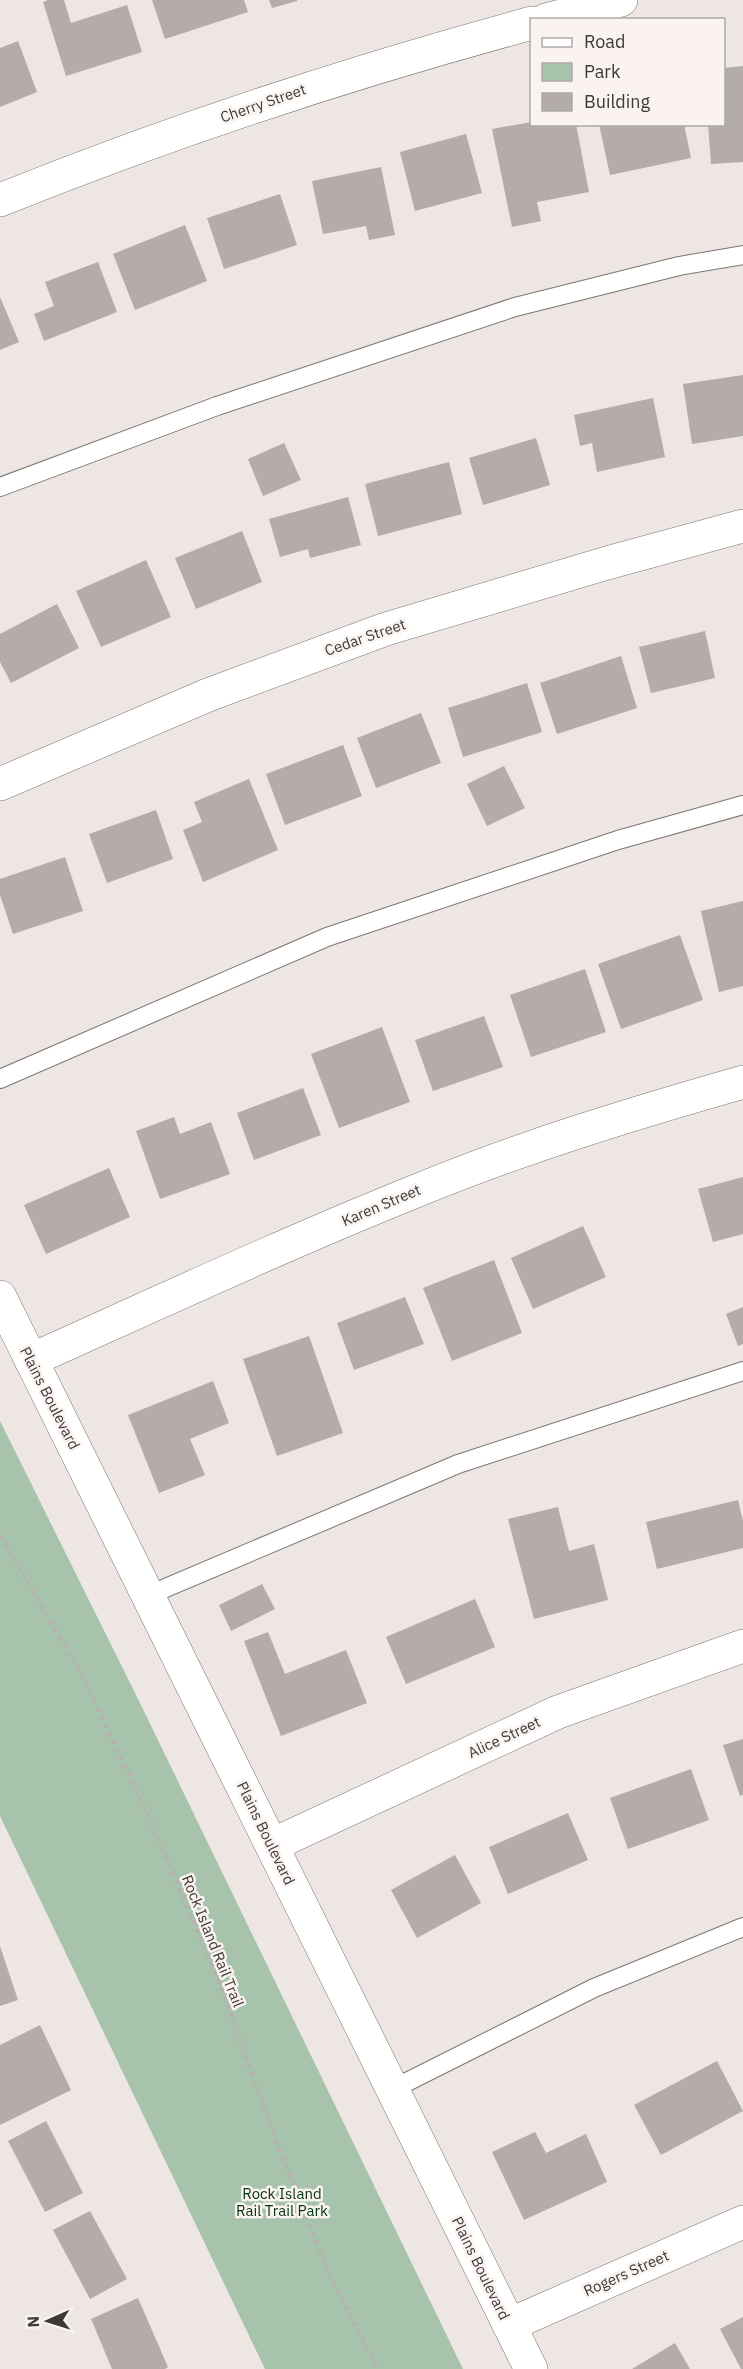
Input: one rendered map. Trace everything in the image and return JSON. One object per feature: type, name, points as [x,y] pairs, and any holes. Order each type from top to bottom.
[{"type":"street","points":[[554,18],[621,0]]},
{"type":"street","name":"Cherry Street","points":[[0,200],[253,106],[346,75],[530,23]]},
{"type":"street","name":"Cedar Street","points":[[0,784],[208,695],[386,629],[607,563],[743,526]]},
{"type":"street","name":"Karen Street","points":[[31,1360],[313,1234],[423,1188],[542,1144],[662,1105],[743,1082]]},
{"type":"street","name":"Plains Boulevard","points":[[0,1297],[531,2369]]},
{"type":"street","name":"Alice Street","points":[[272,1845],[558,1712],[743,1646]]},
{"type":"street","name":"Rogers Street","points":[[509,2325],[743,2222]]},
{"type":"lane","points":[[0,487],[217,406],[514,307],[680,266],[743,255]]},
{"type":"lane","points":[[0,1079],[327,937],[618,840],[743,805]]},
{"type":"lane","points":[[148,1595],[458,1464],[743,1371]]},
{"type":"lane","points":[[393,2089],[594,1988],[743,1927]]},
{"type":"path","name":"Rock Island Rail Trail","points":[[0,1535],[81,1674],[150,1820],[216,1974],[281,2154],[332,2278],[378,2369]]},
{"type":"green space","name":"Rock Island Rail Trail Park","points":[[0,1421],[139,1701],[463,2369],[265,2369],[0,1816]]},
{"type":"building","points":[[64,0],[71,23],[127,5],[142,52],[66,76],[43,2]]},
{"type":"building","points":[[152,0],[244,0],[248,12],[165,39]]},
{"type":"building","points":[[269,0],[297,0],[297,1],[272,8]]},
{"type":"building","points":[[18,41],[37,92],[0,107],[0,48]]},
{"type":"building","points":[[743,66],[743,162],[711,164],[708,126],[725,126],[725,68]]},
{"type":"building","points":[[530,122],[530,126],[576,126],[589,192],[537,202],[541,221],[512,227],[492,129]]},
{"type":"building","points":[[599,126],[684,126],[691,158],[610,175]]},
{"type":"building","points":[[466,134],[482,193],[415,211],[400,152]]},
{"type":"building","points":[[381,167],[395,235],[369,240],[366,226],[323,234],[312,181]]},
{"type":"building","points":[[280,194],[297,245],[224,269],[207,218]]},
{"type":"building","points":[[185,225],[207,281],[135,310],[113,254]]},
{"type":"building","points":[[98,262],[117,312],[44,341],[34,314],[54,306],[45,282]]},
{"type":"building","points":[[0,297],[19,342],[0,350]]},
{"type":"building","points":[[743,375],[743,436],[692,444],[683,384]]},
{"type":"building","points":[[653,398],[665,457],[597,472],[592,443],[580,446],[574,415]]},
{"type":"building","points":[[536,438],[550,485],[483,505],[469,458]]},
{"type":"building","points":[[284,443],[301,480],[263,496],[248,459]]},
{"type":"building","points":[[449,462],[462,514],[378,536],[365,484]]},
{"type":"building","points":[[348,497],[361,545],[310,558],[308,549],[280,557],[269,519]]},
{"type":"building","points":[[242,531],[262,582],[196,609],[175,558]]},
{"type":"building","points":[[146,560],[171,617],[101,647],[76,591]]},
{"type":"building","points":[[57,604],[79,648],[11,683],[0,662],[0,634]]},
{"type":"building","points":[[705,631],[715,678],[651,693],[639,647]]},
{"type":"building","points":[[621,656],[637,708],[557,734],[540,683]]},
{"type":"building","points":[[527,683],[542,732],[463,757],[448,708]]},
{"type":"building","points":[[421,713],[441,763],[376,788],[357,738]]},
{"type":"building","points":[[343,745],[362,796],[285,825],[266,774]]},
{"type":"building","points":[[504,766],[525,808],[487,826],[467,784]]},
{"type":"building","points":[[249,779],[278,850],[203,882],[183,830],[202,822],[194,802]]},
{"type":"building","points":[[156,810],[173,859],[107,883],[89,834]]},
{"type":"building","points":[[65,857],[83,911],[13,934],[0,895],[0,879]]},
{"type":"building","points":[[743,901],[743,986],[719,992],[701,911]]},
{"type":"building","points":[[680,935],[703,1000],[621,1029],[598,964]]},
{"type":"building","points":[[585,969],[606,1032],[531,1057],[510,995]]},
{"type":"building","points":[[484,1016],[503,1067],[433,1091],[415,1040]]},
{"type":"building","points":[[382,1027],[410,1102],[339,1128],[311,1054]]},
{"type":"building","points":[[303,1088],[321,1135],[254,1160],[237,1113]]},
{"type":"building","points":[[174,1117],[180,1134],[211,1122],[230,1174],[160,1199],[136,1131]]},
{"type":"building","points":[[109,1168],[130,1217],[46,1254],[24,1205]]},
{"type":"building","points":[[743,1177],[743,1234],[713,1242],[698,1189]]},
{"type":"building","points":[[583,1226],[606,1277],[533,1309],[511,1258]]},
{"type":"building","points":[[494,1260],[522,1333],[452,1361],[423,1288]]},
{"type":"building","points":[[405,1297],[424,1344],[354,1370],[337,1323]]},
{"type":"building","points":[[743,1307],[743,1344],[738,1346],[726,1314]]},
{"type":"building","points":[[309,1336],[343,1433],[277,1456],[243,1359]]},
{"type":"building","points":[[213,1381],[229,1423],[190,1439],[205,1475],[159,1493],[128,1415]]},
{"type":"building","points":[[738,1500],[743,1521],[743,1548],[657,1569],[646,1522]]},
{"type":"building","points":[[558,1507],[569,1551],[594,1544],[608,1600],[534,1619],[508,1519]]},
{"type":"building","points":[[262,1584],[275,1609],[231,1631],[219,1605]]},
{"type":"building","points":[[475,1599],[495,1647],[406,1684],[386,1637]]},
{"type":"building","points":[[268,1632],[285,1674],[346,1650],[367,1703],[281,1736],[244,1641]]},
{"type":"building","points":[[743,1739],[743,1795],[740,1796],[723,1745]]},
{"type":"building","points":[[691,1769],[709,1820],[628,1849],[610,1798]]},
{"type":"building","points":[[568,1813],[588,1860],[508,1894],[489,1847]]},
{"type":"building","points":[[455,1855],[481,1903],[417,1938],[391,1890]]},
{"type":"building","points":[[0,1946],[18,2000],[0,2006]]},
{"type":"building","points":[[40,2025],[71,2090],[0,2125],[0,2045]]},
{"type":"building","points":[[717,2061],[743,2111],[661,2155],[634,2105]]},
{"type":"building","points":[[46,2121],[83,2193],[45,2212],[8,2141]]},
{"type":"building","points":[[535,2132],[546,2153],[586,2134],[607,2182],[524,2220],[492,2152]]},
{"type":"building","points":[[90,2211],[127,2279],[90,2299],[53,2230]]},
{"type":"building","points":[[138,2298],[168,2367],[165,2369],[112,2369],[91,2319]]},
{"type":"building","points":[[743,2317],[743,2369],[741,2369],[720,2329]]},
{"type":"building","points":[[675,2343],[690,2369],[632,2369]]}]
